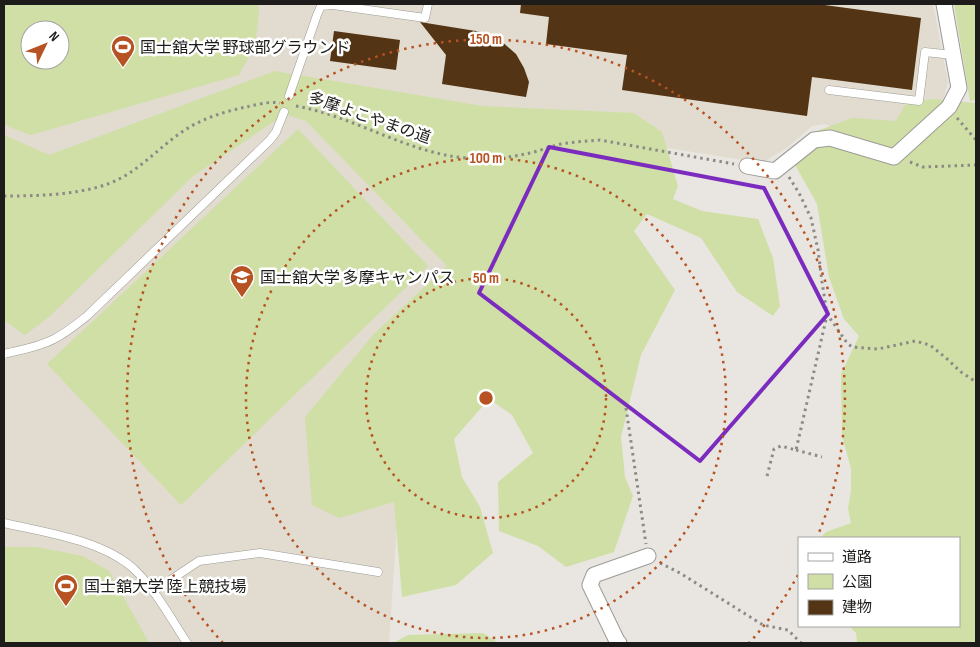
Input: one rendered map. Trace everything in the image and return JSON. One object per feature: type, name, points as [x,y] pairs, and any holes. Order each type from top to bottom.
[{"type":"street","points":[[747,166],[775,171],[814,140],[830,138],[894,156],[949,107],[959,88],[944,4]]},
{"type":"street","points":[[619,643],[590,585],[594,574],[648,556]]},
{"type":"lane","points":[[289,96],[321,6],[333,5],[426,18],[428,4]]},
{"type":"lane","points":[[829,90],[919,101],[925,52],[953,55]]},
{"type":"lane","points":[[4,354],[32,348],[53,340],[87,316],[270,140],[276,132],[284,112]]},
{"type":"lane","points":[[4,523],[89,543],[115,556],[135,570],[154,591],[187,643]]},
{"type":"lane","points":[[154,591],[199,561],[260,553],[378,572]]},
{"type":"path","name":"多摩よこやまの道","points":[[4,196],[49,195],[93,188],[116,180],[135,170],[180,133],[206,119],[258,104],[274,102],[284,104]]},
{"type":"path","name":"多摩よこやまの道","points":[[293,105],[332,116],[418,148],[445,155],[494,159],[523,155],[560,144],[600,140],[747,166]]},
{"type":"path","points":[[949,107],[976,140]]},
{"type":"path","points":[[894,156],[923,167],[976,165]]},
{"type":"path","points":[[775,171],[790,178],[811,218],[818,250],[827,314],[796,450]]},
{"type":"path","points":[[827,314],[847,343],[852,347],[878,349],[915,341],[930,345],[961,372],[976,382]]},
{"type":"path","points":[[626,408],[648,556],[680,573],[762,625],[788,630],[801,643]]},
{"type":"path","points":[[767,476],[774,449],[781,446],[822,458]]},
{"type":"highlighted area","points":[[549,147],[764,188],[828,314],[700,461],[479,293]]},
{"type":"shaded area","name":"国士舘大学 多摩キャンパス","points":[[4,4],[933,4],[948,82],[943,100],[888,137],[843,133],[826,124],[812,126],[788,147],[762,163],[661,147],[398,510],[389,643],[4,643]]},
{"type":"green space","name":"国士舘大学 野球部グラウンド","points":[[4,4],[258,4],[259,14],[255,46],[239,75],[31,135],[9,127],[4,123]]},
{"type":"green space","points":[[954,4],[976,4],[976,100],[970,101]]},
{"type":"green space","points":[[275,71],[482,106],[634,113],[662,132],[678,186],[673,199],[702,211],[758,219],[773,258],[780,306],[773,316],[737,292],[701,238],[647,214],[634,231],[675,290],[641,355],[621,437],[625,477],[633,496],[614,552],[566,567],[538,546],[499,531],[498,482],[533,453],[512,415],[489,399],[454,439],[462,477],[480,507],[493,553],[456,585],[402,597],[394,502],[339,518],[312,505],[305,417],[373,335],[447,266],[306,121],[285,114],[192,177],[49,317],[25,335],[4,320],[4,135],[49,155]]},
{"type":"green space","points":[[932,99],[976,103],[976,643],[857,643],[856,633],[850,627],[960,627],[960,537],[821,537],[826,532],[851,523],[848,508],[851,491],[851,469],[842,435],[841,374],[859,336],[844,319],[829,277],[817,204],[794,163],[817,131],[852,118],[896,121],[905,105]]},
{"type":"green space","points":[[298,129],[428,266],[181,505],[47,364]]},
{"type":"green space","name":"国士舘大学 陸上競技場","points":[[4,547],[37,547],[83,556],[109,571],[149,643],[4,643]]},
{"type":"green space","points":[[483,633],[498,643],[393,643],[408,635]]},
{"type":"building","points":[[521,4],[817,4],[921,18],[912,90],[812,77],[807,116],[622,90],[627,55],[546,44],[549,17],[520,13]]},
{"type":"building","points":[[420,22],[488,33],[500,40],[516,54],[524,68],[529,82],[526,97],[442,84],[446,55]]},
{"type":"building","points":[[334,31],[400,40],[396,70],[330,61]]},
{"type":"place","name":"国士舘大学 野球部グラウンド","points":[[123,68]]},
{"type":"place","name":"国士舘大学 多摩キャンパス","points":[[242,298]]},
{"type":"place","name":"国士舘大学 陸上競技場","points":[[66,607]]}]
